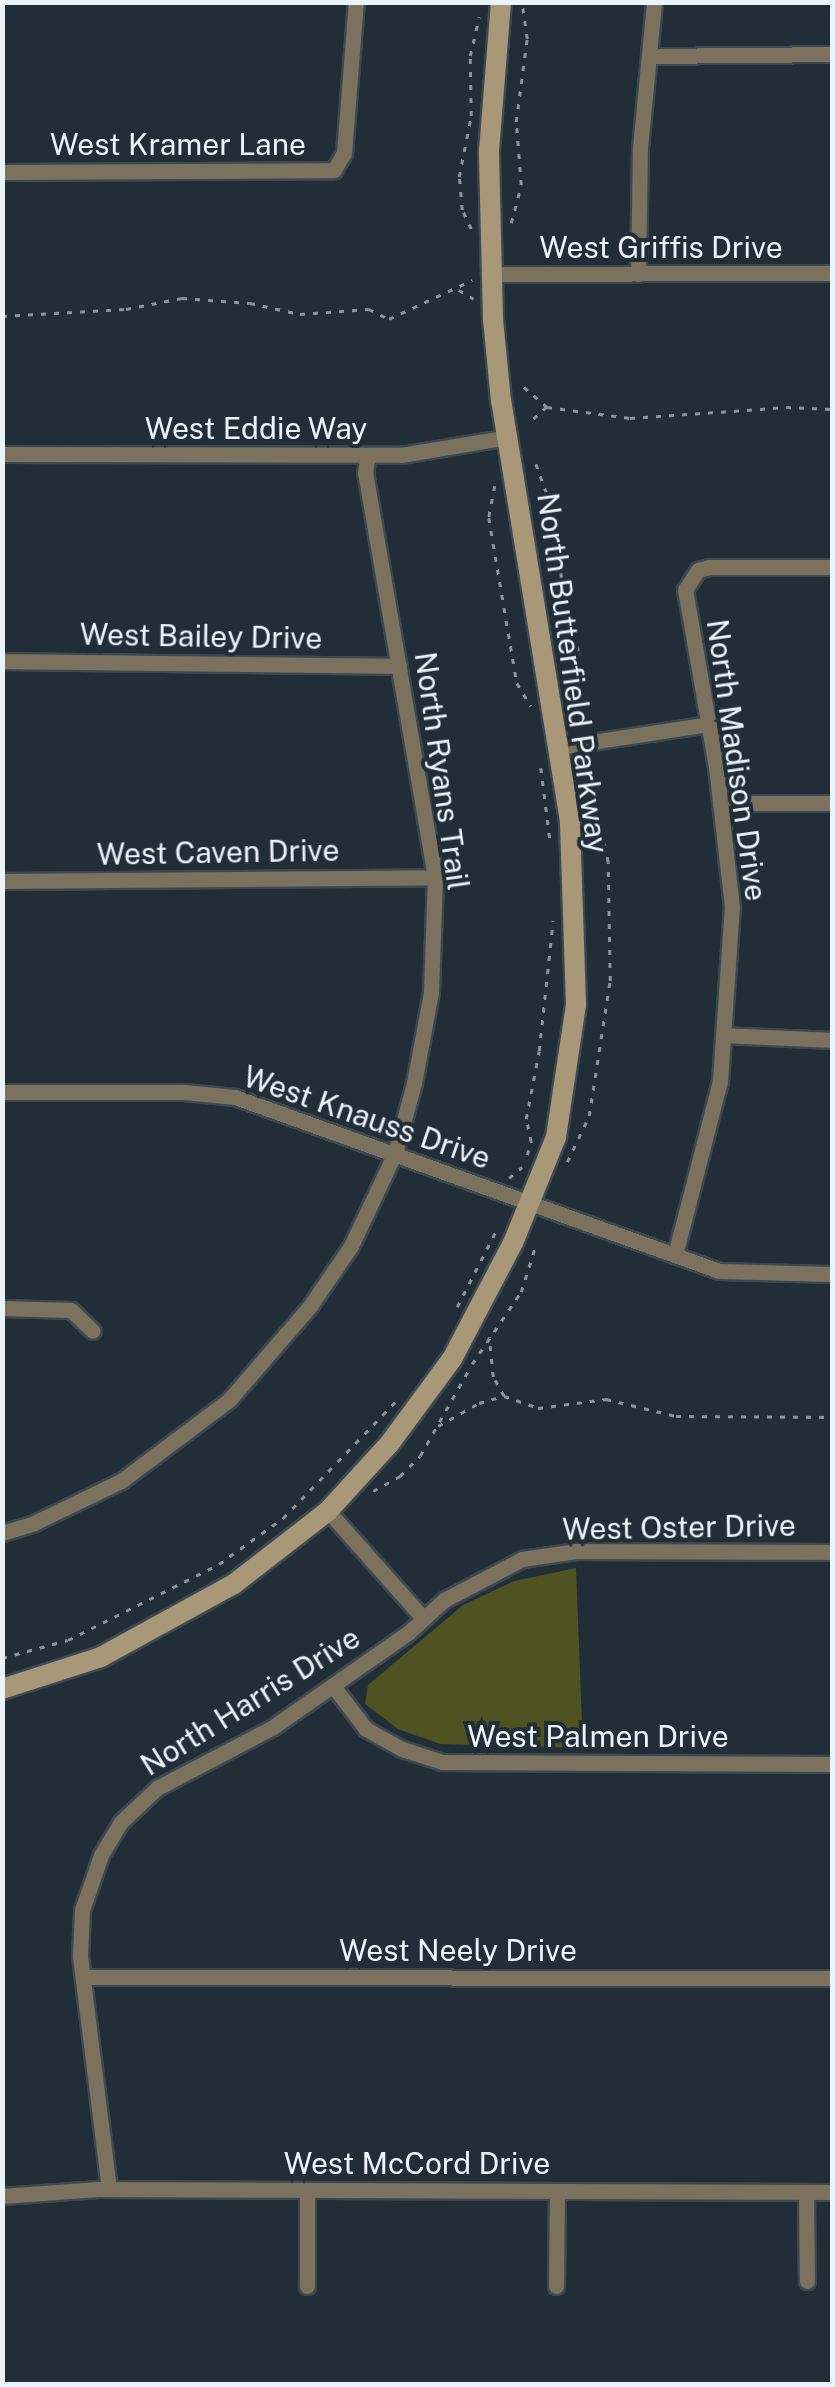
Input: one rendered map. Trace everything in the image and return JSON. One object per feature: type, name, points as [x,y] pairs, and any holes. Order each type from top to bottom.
[{"type":"street","name":"West Kramer Lane","points":[[2,172],[334,170],[344,153],[356,2]]},
{"type":"street","name":"North Butterfield Parkway","points":[[2,1690],[101,1657],[218,1593],[328,1511],[390,1443],[452,1359],[531,1204],[556,1137],[576,1004],[570,820],[479,273],[501,2]]},
{"type":"street","points":[[638,274],[640,148],[654,2]]},
{"type":"street","points":[[649,56],[832,54]]},
{"type":"street","name":"West Griffis Drive","points":[[479,273],[832,273]]},
{"type":"street","name":"West Eddie Way","points":[[2,454],[401,455],[508,437]]},
{"type":"street","name":"North Ryans Trail","points":[[368,455],[365,474],[435,878],[431,992],[414,1083],[394,1152]]},
{"type":"street","name":"North Madison Drive","points":[[675,1255],[720,1081],[732,907],[709,724],[686,590],[698,570],[832,567]]},
{"type":"street","name":"West Bailey Drive","points":[[2,661],[399,666]]},
{"type":"street","points":[[559,747],[709,724]]},
{"type":"street","points":[[720,803],[832,803]]},
{"type":"street","name":"West Caven Drive","points":[[2,882],[435,878]]},
{"type":"street","points":[[724,1034],[832,1040]]},
{"type":"street","name":"West Knauss Drive","points":[[2,1092],[184,1092],[236,1097],[719,1271],[832,1274]]},
{"type":"street","points":[[2,1533],[34,1523],[120,1481],[229,1400],[310,1306],[351,1246],[394,1152]]},
{"type":"street","points":[[2,1308],[72,1310],[93,1332]]},
{"type":"street","points":[[328,1511],[423,1618]]},
{"type":"street","name":"West Oster Drive","points":[[423,1618],[444,1600],[522,1560],[576,1552],[832,1552]]},
{"type":"street","name":"North Harris Drive","points":[[110,2188],[84,1977],[82,1910],[100,1856],[120,1822],[157,1788],[273,1726],[423,1618]]},
{"type":"street","name":"West Palmen Drive","points":[[333,1686],[366,1729],[402,1750],[442,1762],[832,1764]]},
{"type":"street","name":"West Neely Drive","points":[[84,1977],[832,1978]]},
{"type":"street","name":"West McCord Drive","points":[[2,2196],[110,2188],[832,2192]]},
{"type":"street","points":[[306,2286],[307,2190]]},
{"type":"street","points":[[556,2286],[557,2191]]},
{"type":"street","points":[[806,2192],[807,2281]]},
{"type":"path","points":[[472,230],[462,210],[459,177],[471,116],[474,32],[485,2]]},
{"type":"path","points":[[508,231],[521,185],[516,122],[527,39],[522,2]]},
{"type":"path","points":[[475,300],[479,273]]},
{"type":"path","points":[[2,316],[126,308],[182,298],[250,304],[300,314],[369,309],[389,319],[479,273]]},
{"type":"path","points":[[524,387],[547,407],[630,418],[786,407],[832,408]]},
{"type":"path","points":[[529,423],[547,407]]},
{"type":"path","points":[[536,464],[558,522],[562,583],[579,652],[574,703]]},
{"type":"path","points":[[496,482],[490,518],[517,682],[532,708]]},
{"type":"path","points":[[540,760],[552,848]]},
{"type":"path","points":[[566,1163],[575,1152],[590,1116],[610,981],[608,862],[598,815],[588,791]]},
{"type":"path","points":[[451,1318],[504,1218],[497,1208],[494,1190],[524,1164],[531,1142],[526,1119],[539,1052],[554,919]]},
{"type":"path","points":[[368,1494],[410,1467],[437,1427],[488,1337],[521,1292],[536,1244]]},
{"type":"path","points":[[488,1337],[492,1377],[504,1396]]},
{"type":"path","points":[[2,1658],[68,1640],[219,1564],[284,1518],[407,1390]]},
{"type":"path","points":[[437,1427],[479,1403],[504,1396],[538,1408],[606,1399],[676,1416],[832,1417]]},
{"type":"green space","points":[[576,1568],[583,1748],[440,1744],[398,1729],[365,1704],[368,1685],[463,1605],[514,1581]]}]
